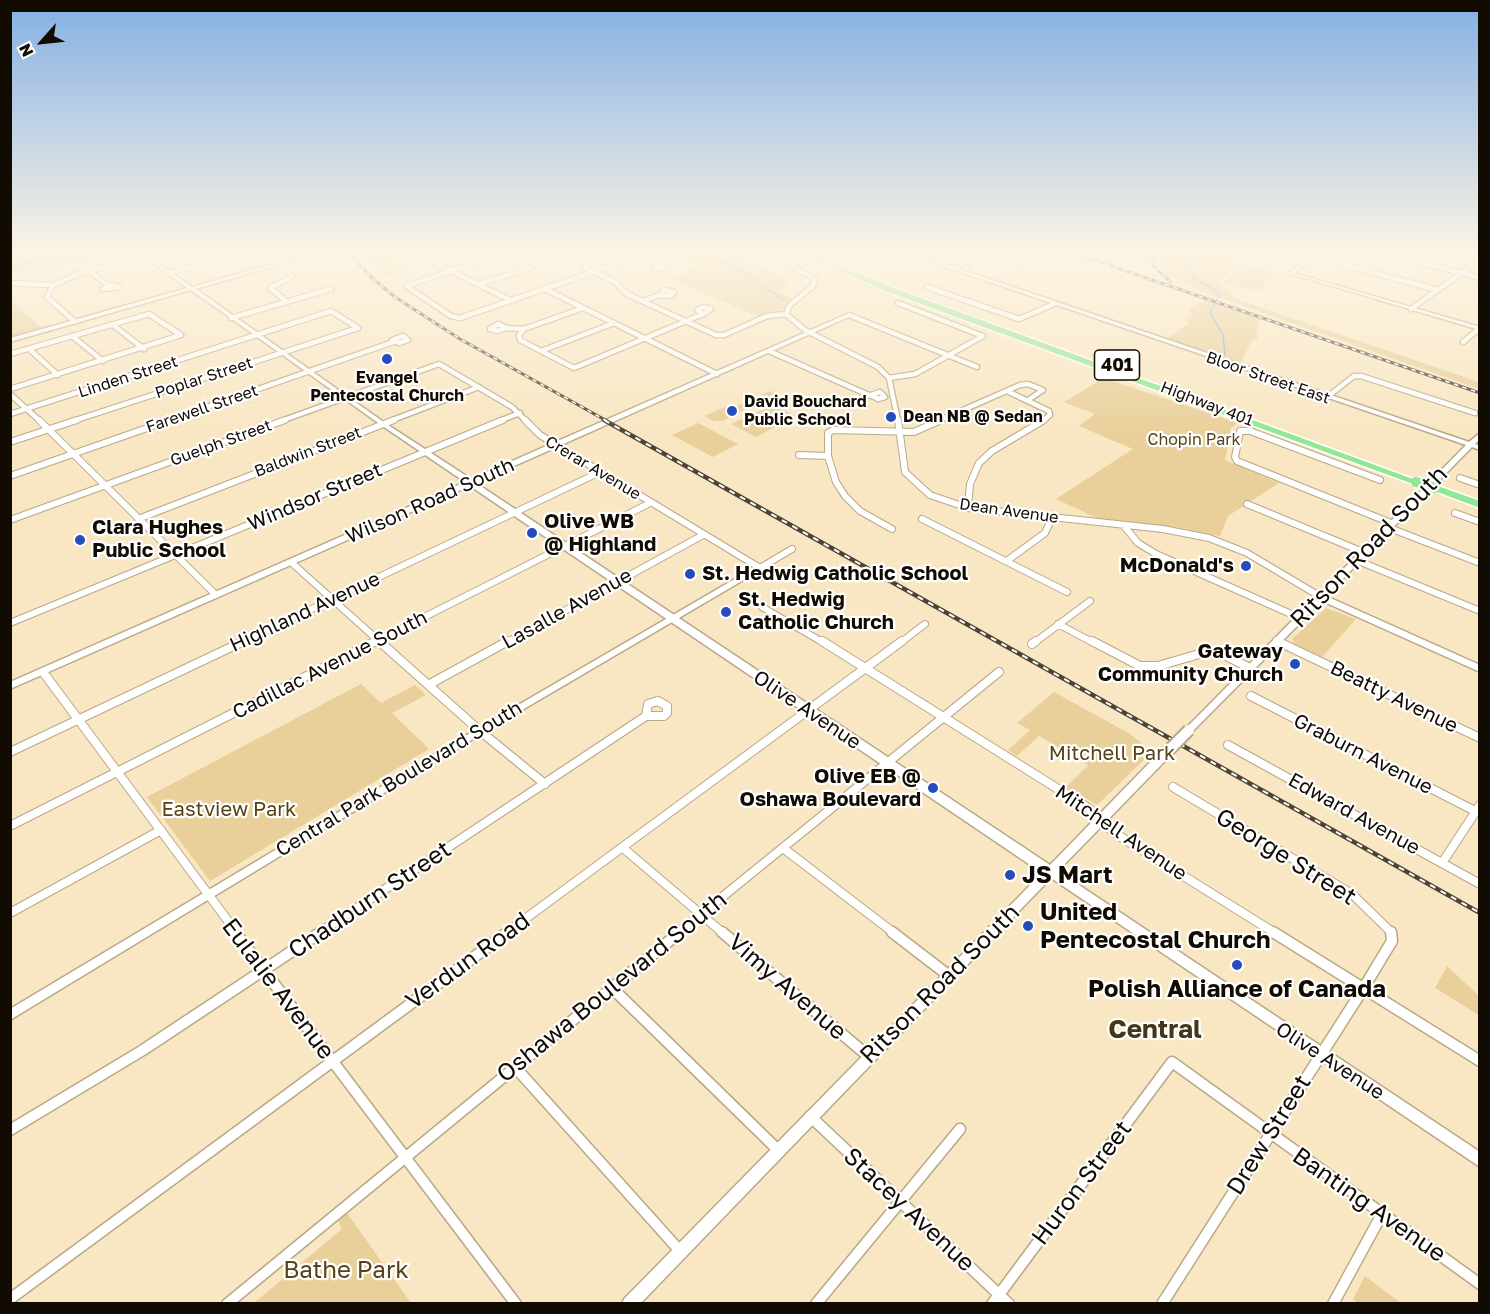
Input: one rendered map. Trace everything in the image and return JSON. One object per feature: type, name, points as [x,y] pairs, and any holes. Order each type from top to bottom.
[{"type":"highway","name":"Highway 401","points":[[965,313],[1420,479],[1479,497]]},
{"type":"highway","name":"Highway 401","points":[[1437,485],[1446,492],[1479,507]]},
{"type":"main road","points":[[10,340],[106,313]]},
{"type":"main road","name":"Olive Avenue","points":[[225,313],[382,424],[1479,1160]]},
{"type":"main road","name":"Bloor Street East","points":[[1081,313],[1479,450]]},
{"type":"main road","name":"Wilson Road South","points":[[10,686],[849,315]]},
{"type":"main road","name":"Ritson Road South","points":[[629,1304],[868,1056],[1479,435]]},
{"type":"main road","points":[[1321,597],[1479,669]]},
{"type":"street","points":[[65,313],[75,322]]},
{"type":"street","points":[[231,318],[247,313]]},
{"type":"street","name":"Linden Street","points":[[10,414],[324,313]]},
{"type":"street","name":"Poplar Street","points":[[10,445],[50,428],[358,328],[335,313]]},
{"type":"street","points":[[446,313],[450,316],[468,316],[476,313]]},
{"type":"street","points":[[506,328],[524,329],[568,313]]},
{"type":"street","points":[[594,313],[717,374]]},
{"type":"street","points":[[669,313],[721,336],[767,316],[786,314],[791,321],[809,333],[878,367],[889,378],[915,374],[983,338],[922,313]]},
{"type":"street","points":[[1003,313],[1019,319],[1035,313]]},
{"type":"street","points":[[1426,313],[1479,329]]},
{"type":"street","points":[[524,329],[519,335],[520,340],[571,368],[647,340],[703,314]]},
{"type":"street","points":[[10,354],[153,315],[181,335],[10,392],[50,428],[216,596]]},
{"type":"street","points":[[849,315],[977,367]]},
{"type":"street","points":[[541,351],[614,323]]},
{"type":"street","points":[[113,325],[144,349]]},
{"type":"street","points":[[1463,342],[1479,329]]},
{"type":"street","points":[[72,336],[103,361]]},
{"type":"street","name":"Farewell Street","points":[[10,476],[393,342]]},
{"type":"street","points":[[29,349],[58,375]]},
{"type":"street","points":[[769,351],[871,396]]},
{"type":"street","name":"Crerar Avenue","points":[[431,365],[442,365],[479,387],[520,413],[533,430],[555,445],[760,567]]},
{"type":"street","name":"Guelph Street","points":[[10,520],[431,365]]},
{"type":"street","points":[[1326,398],[1354,376],[1364,376],[1475,413]]},
{"type":"street","name":"Dean Avenue","points":[[889,378],[905,472],[915,484],[930,495],[968,508],[1186,533],[1229,545],[1321,597]]},
{"type":"street","points":[[892,529],[860,511],[844,496],[836,482],[828,456],[828,433],[833,430],[899,432],[925,429],[1028,384],[1043,390],[1028,400]]},
{"type":"street","name":"Baldwin Street","points":[[138,519],[479,387]]},
{"type":"street","points":[[968,508],[970,484],[979,463],[992,451],[1048,418],[1049,411],[1009,392]]},
{"type":"street","name":"Windsor Street","points":[[10,623],[520,413]]},
{"type":"street","points":[[1380,480],[1250,431],[1240,431],[1235,458],[1237,461],[1479,563]]},
{"type":"street","points":[[799,455],[828,456]]},
{"type":"street","name":"Highland Avenue","points":[[10,752],[600,472]]},
{"type":"street","points":[[1460,478],[1479,485]]},
{"type":"street","name":"Cadillac Avenue South","points":[[10,826],[650,503]]},
{"type":"street","points":[[1247,504],[1363,552]]},
{"type":"street","points":[[1455,513],[1479,522]]},
{"type":"street","points":[[1008,560],[1045,534],[1053,518]]},
{"type":"street","points":[[922,519],[1008,560],[1067,592]]},
{"type":"street","points":[[1124,526],[1138,543],[1156,554],[1299,618]]},
{"type":"street","name":"Lasalle Avenue","points":[[430,684],[703,535]]},
{"type":"street","name":"Central Park Boulevard South","points":[[10,1015],[480,731],[792,549]]},
{"type":"street","points":[[1356,560],[1479,611]]},
{"type":"street","points":[[292,563],[480,731],[545,784]]},
{"type":"street","points":[[1032,644],[1090,601]]},
{"type":"street","name":"Mitchell Avenue","points":[[762,607],[867,667],[942,717],[1090,809],[1113,832],[1479,1061]]},
{"type":"street","name":"Verdun Road","points":[[10,1299],[925,624]]},
{"type":"street","points":[[1058,624],[1140,666],[1158,666],[1206,652],[1222,654],[1250,668]]},
{"type":"street","name":"Beatty Avenue","points":[[1277,640],[1479,738]]},
{"type":"street","name":"Eulalie Avenue","points":[[43,672],[516,1304]]},
{"type":"street","name":"Oshawa Boulevard South","points":[[227,1304],[403,1156],[612,988],[885,762],[999,672]]},
{"type":"street","name":"Graburn Avenue","points":[[1251,696],[1477,808]]},
{"type":"street","name":"Chadburn Street","points":[[10,1130],[143,1050],[646,716]]},
{"type":"street","name":"Edward Avenue","points":[[1228,745],[1479,884]]},
{"type":"street","name":"George Street","points":[[1173,787],[1346,890],[1389,928],[1393,935]]},
{"type":"street","points":[[1442,862],[1477,808]]},
{"type":"street","points":[[10,914],[161,830]]},
{"type":"street","name":"Vimy Avenue","points":[[623,848],[868,1056]]},
{"type":"street","points":[[783,848],[948,975]]},
{"type":"street","name":"Drew Street","points":[[1162,1304],[1363,989],[1392,941],[1393,935]]},
{"type":"street","points":[[612,988],[778,1150]]},
{"type":"street","name":"Banting Avenue","points":[[1172,1062],[1479,1284]]},
{"type":"street","name":"Huron Street","points":[[996,1299],[1172,1062]]},
{"type":"street","points":[[514,1067],[680,1251]]},
{"type":"street","name":"Stacey Avenue","points":[[810,1116],[902,1203],[996,1299],[1009,1304]]},
{"type":"street","points":[[816,1304],[902,1203],[960,1129]]},
{"type":"street","points":[[1333,1304],[1382,1214]]},
{"type":"green space","points":[[11,313],[25,313],[42,328],[11,337]]},
{"type":"green space","points":[[751,313],[774,313],[759,317]]},
{"type":"green space","points":[[1244,313],[1260,319],[1256,330],[1258,338],[1251,342],[1240,364],[1166,339],[1190,322],[1184,320],[1192,314]]},
{"type":"green space","points":[[1264,313],[1278,313],[1479,382],[1479,389]]},
{"type":"green space","name":"Chopin Park","points":[[1104,378],[1238,423],[1231,428],[1225,460],[1279,483],[1228,516],[1220,536],[1176,527],[1101,520],[1056,499],[1133,449],[1079,426],[1095,414],[1064,402]]},
{"type":"green space","points":[[770,391],[777,394],[761,402],[761,407],[749,407],[723,421],[714,421],[704,416],[729,405],[734,407]]},
{"type":"green space","points":[[772,405],[796,416],[756,437],[731,424]]},
{"type":"green space","points":[[698,423],[738,444],[713,457],[672,435]]},
{"type":"green space","points":[[1326,608],[1356,619],[1322,657],[1295,644],[1292,639]]},
{"type":"green space","name":"Eastview Park","points":[[361,684],[381,703],[415,685],[426,695],[392,713],[429,749],[210,881],[147,797]]},
{"type":"green space","name":"Mitchell Park","points":[[1054,692],[1130,734],[1152,752],[1097,805],[1066,787],[1088,765],[1039,736],[1017,756],[1008,750],[1030,730],[1017,723]]},
{"type":"green space","points":[[1447,966],[1479,996],[1479,1015],[1435,988]]},
{"type":"green space","name":"Bathe Park","points":[[347,1213],[411,1303],[254,1303],[342,1229],[338,1221]]},
{"type":"green space","points":[[1365,1276],[1401,1303],[1357,1303],[1353,1299]]},
{"type":"waterway","points":[[1210,313],[1223,335],[1225,355]]},
{"type":"railway","points":[[420,313],[460,339],[607,421]]},
{"type":"railway","points":[[1249,313],[1480,393]]},
{"type":"railway","points":[[604,420],[1480,913]]},
{"type":"place","name":"Evangel Pentecostal Church","points":[[387,359]]},
{"type":"place","name":"David Bouchard Public School","points":[[732,411]]},
{"type":"place","name":"Dean NB @ Sedan","points":[[891,417]]},
{"type":"place","name":"Olive WB @ Highland","points":[[532,533]]},
{"type":"place","name":"Clara Hughes Public School","points":[[80,540]]},
{"type":"place","name":"McDonald's","points":[[1246,566]]},
{"type":"place","name":"St. Hedwig Catholic School","points":[[690,574]]},
{"type":"place","name":"St. Hedwig Catholic Church","points":[[726,612]]},
{"type":"place","name":"Gateway Community Church","points":[[1295,664]]},
{"type":"place","name":"Olive EB @ Oshawa Boulevard","points":[[933,788]]},
{"type":"place","name":"JS Mart","points":[[1010,875]]},
{"type":"place","name":"United Pentecostal Church","points":[[1028,926]]},
{"type":"place","name":"Polish Alliance of Canada","points":[[1237,965]]},
{"type":"district","name":"Central","points":[[1155,1030]]}]
